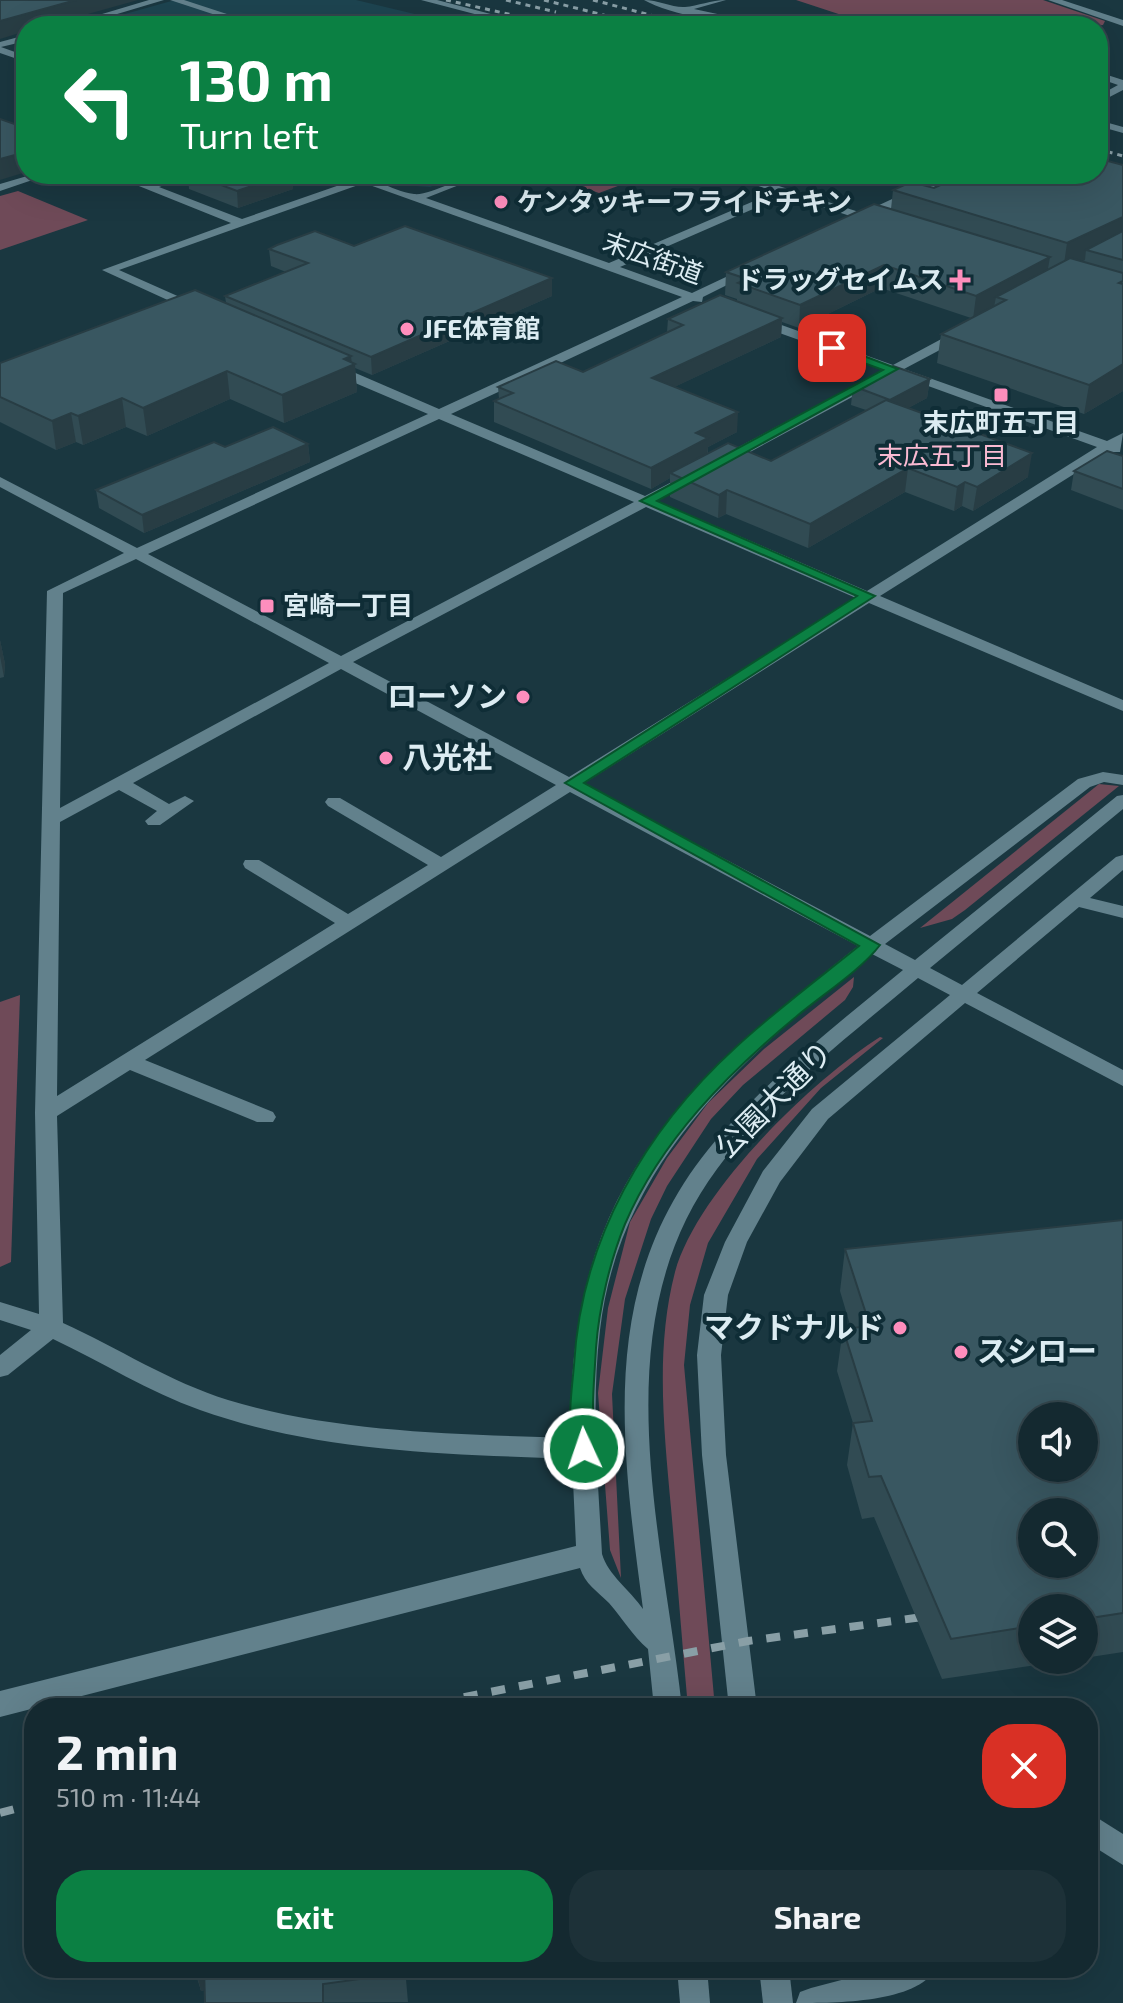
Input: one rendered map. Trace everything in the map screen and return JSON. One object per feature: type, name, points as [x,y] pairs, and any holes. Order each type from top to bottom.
[{"type":"street","points":[[102,16],[159,0]]},
{"type":"street","points":[[175,0],[227,16]]},
{"type":"street","points":[[426,0],[491,16]]},
{"type":"street","points":[[649,0],[715,16]]},
{"type":"street","points":[[682,10],[721,0]]},
{"type":"street","points":[[1053,0],[1102,16]]},
{"type":"street","points":[[140,184],[240,222]]},
{"type":"street","points":[[148,187],[157,184]]},
{"type":"street","points":[[208,314],[108,270],[351,184]]},
{"type":"street","name":"末広街道","points":[[375,184],[712,305]]},
{"type":"street","points":[[416,198],[454,184]]},
{"type":"street","points":[[763,184],[871,219]]},
{"type":"street","points":[[836,230],[871,219],[936,184]]},
{"type":"street","points":[[608,268],[786,191]]},
{"type":"street","points":[[51,1327],[46,1113],[55,591],[767,263]]},
{"type":"street","points":[[742,315],[1115,449]]},
{"type":"street","points":[[51,820],[972,328]]},
{"type":"street","points":[[322,363],[1123,706]]},
{"type":"street","points":[[46,1113],[868,596],[1115,449],[1123,437]]},
{"type":"street","points":[[0,481],[573,783],[1123,1079]]},
{"type":"street","points":[[663,1645],[638,1623],[618,1595],[594,1572],[589,1554],[582,1409],[586,1344],[594,1294],[615,1225],[633,1189],[662,1141],[743,1051],[871,945],[1084,783],[1103,777],[1123,780]]},
{"type":"street","points":[[120,783],[170,811]]},
{"type":"street","name":"公園大通り","points":[[667,1698],[637,1429],[639,1344],[646,1304],[674,1218],[722,1148],[754,1111],[916,969],[1123,800]]},
{"type":"street","points":[[334,802],[442,865]]},
{"type":"street","name":"公園大通り","points":[[742,1698],[714,1455],[709,1355],[716,1295],[736,1242],[771,1177],[820,1114],[1123,861]]},
{"type":"street","points":[[252,864],[349,923]]},
{"type":"street","points":[[1077,900],[1109,911],[1123,912]]},
{"type":"street","points":[[128,1061],[265,1117]]},
{"type":"street","points":[[0,1311],[51,1327],[160,1385],[229,1410],[317,1429],[483,1446],[584,1449]]},
{"type":"street","points":[[0,1368],[51,1327]]},
{"type":"street","points":[[0,1704],[589,1554]]},
{"type":"street","points":[[1098,1833],[1123,1851]]},
{"type":"street","points":[[693,1978],[695,2003]]},
{"type":"street","points":[[775,1978],[778,2003]]},
{"type":"street","points":[[811,2003],[908,1978]]},
{"type":"shaded area","points":[[175,0],[356,0],[423,16],[118,16]]},
{"type":"shaded area","points":[[796,0],[1043,0],[1090,16],[845,16]]},
{"type":"shaded area","points":[[410,184],[438,184],[430,187]]},
{"type":"shaded area","points":[[572,184],[623,184],[599,193]]},
{"type":"shaded area","points":[[18,191],[88,220],[0,250],[0,196]]},
{"type":"shaded area","points":[[1099,784],[1119,786],[965,910],[952,919],[920,928]]},
{"type":"shaded area","points":[[854,977],[853,987],[845,1000],[743,1085],[711,1119],[667,1186],[651,1219],[625,1299],[612,1394],[621,1578],[610,1550],[598,1393],[608,1308],[630,1222],[667,1158],[708,1103],[764,1049]]},
{"type":"shaded area","points":[[20,995],[11,1262],[0,1267],[0,1002]]},
{"type":"shaded area","points":[[883,1038],[821,1088],[757,1159],[708,1243],[690,1305],[684,1365],[714,1698],[687,1698],[663,1390],[665,1330],[675,1272],[687,1241],[731,1174],[791,1110],[852,1056]]},
{"type":"building","points":[[0,0],[76,0],[16,16],[0,21]]},
{"type":"building","points":[[0,119],[16,125],[16,155],[0,159]]},
{"type":"building","points":[[1108,161],[1123,165],[1123,217],[1067,243],[893,190],[906,184],[934,188],[943,184],[1108,184]]},
{"type":"building","points":[[218,184],[258,184],[237,191]]},
{"type":"building","points":[[874,204],[1050,257],[976,296],[884,265],[800,305],[738,283],[747,279],[726,272]]},
{"type":"building","name":"JFE体育館","points":[[405,226],[552,278],[371,357],[225,296],[308,263],[269,249],[277,245],[315,231],[354,246]]},
{"type":"building","points":[[1123,231],[1123,260],[1086,250]]},
{"type":"building","points":[[1070,258],[1123,273],[1123,281],[1119,283],[1123,284],[1123,364],[1089,385],[941,334],[1006,300],[996,297]]},
{"type":"building","points":[[195,290],[351,356],[344,359],[355,364],[282,395],[227,371],[143,408],[122,398],[78,416],[71,413],[52,421],[0,397],[0,363]]},
{"type":"building","points":[[720,295],[782,318],[652,378],[738,412],[696,433],[708,438],[651,468],[494,401],[513,393],[498,387],[556,361],[583,372],[683,325],[668,319]]},
{"type":"building","points":[[893,366],[930,379],[890,400],[853,386]]},
{"type":"building","points":[[886,400],[1032,453],[977,487],[965,482],[957,487],[908,468],[810,524],[727,490],[719,495],[670,473],[728,443],[771,461]]},
{"type":"building","points":[[273,427],[308,444],[142,515],[96,490],[214,442],[225,447]]},
{"type":"building","points":[[1107,451],[1123,456],[1123,489],[1074,471]]},
{"type":"building","points":[[1123,1220],[1123,1613],[1098,1617],[1098,1594],[1018,1594],[1018,1628],[951,1639],[881,1476],[869,1477],[853,1423],[872,1421],[843,1329],[870,1326],[845,1249]]},
{"type":"building","points":[[204,1978],[367,1978],[323,1984],[323,2003],[205,2003]]},
{"type":"railway","points":[[446,0],[517,16]]},
{"type":"railway","points":[[506,0],[556,12]]},
{"type":"railway","points":[[544,0],[607,16]]},
{"type":"railway","points":[[593,0],[654,16]]},
{"type":"railway","points":[[1108,152],[1123,156]]},
{"type":"railway","points":[[460,1698],[748,1641],[937,1615]]},
{"type":"railway","points":[[0,1813],[24,1807]]},
{"type":"place","name":"ケンタッキーフライドチキン","points":[[501,202]]},
{"type":"place","name":"ドラッグセイムス","points":[[960,280]]},
{"type":"place","name":"JFE体育館","points":[[407,329]]},
{"type":"place","name":"末広町五丁目","points":[[1001,395]]},
{"type":"place","name":"宮崎一丁目","points":[[267,606]]},
{"type":"place","name":"ローソン","points":[[523,697]]},
{"type":"place","name":"八光社","points":[[386,758]]},
{"type":"place","name":"マクドナルド","points":[[900,1328]]},
{"type":"place","name":"スシロー","points":[[961,1352]]},
{"type":"district","name":"末広五丁目","points":[[942,456]]},
{"type":"route","points":[[584,1449],[582,1409],[586,1344],[594,1294],[615,1225],[633,1189],[662,1141],[722,1072],[871,945],[573,783],[868,596],[647,501],[892,369],[832,348]]}]
